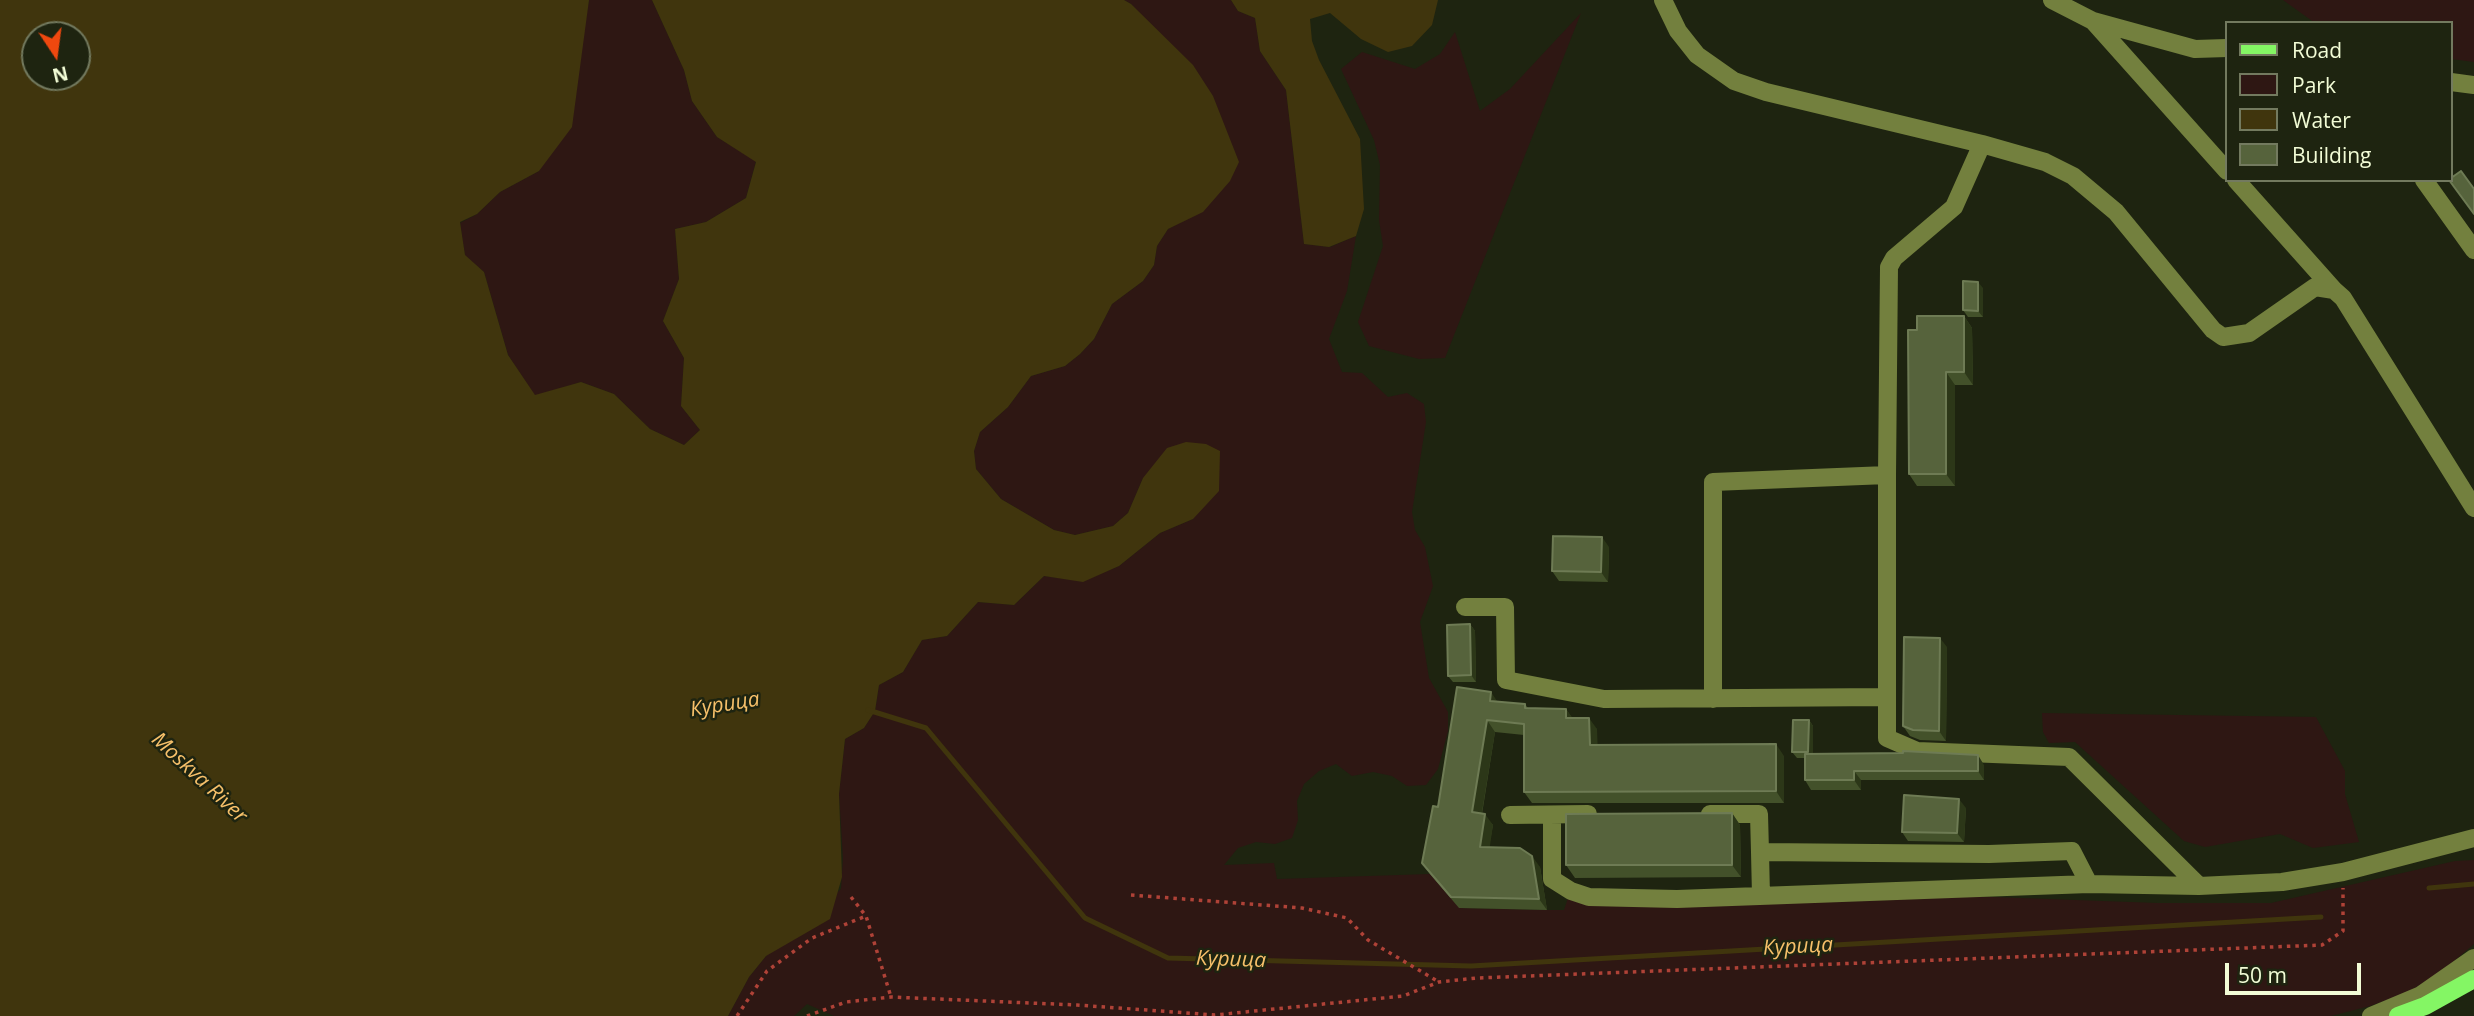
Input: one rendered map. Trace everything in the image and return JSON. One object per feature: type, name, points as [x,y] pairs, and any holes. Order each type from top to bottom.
[{"type":"main road","points":[[2398,1016],[2425,1006],[2474,979]]},
{"type":"street","points":[[1662,0],[1678,30],[1697,55],[1734,81],[1766,92],[1982,144],[2045,162],[2073,176],[2116,212],[2213,330],[2223,337],[2236,338],[2249,333],[2315,287],[2334,290]]},
{"type":"street","points":[[2052,0],[2093,21],[2195,49],[2226,48]]},
{"type":"street","points":[[2093,21],[2226,170]]},
{"type":"street","points":[[2453,82],[2474,85]]},
{"type":"street","points":[[1982,144],[1954,207],[1894,258],[1889,267],[1887,738],[1917,751],[2069,757],[2199,886]]},
{"type":"street","points":[[2238,182],[2343,298],[2474,508]]},
{"type":"street","points":[[2425,182],[2474,250]]},
{"type":"street","points":[[1713,699],[1713,482],[1887,475]]},
{"type":"street","points":[[1465,607],[1505,607],[1506,680],[1604,699],[1887,697]]},
{"type":"street","points":[[1552,814],[1552,878],[1571,891],[1589,897],[1616,898],[1761,896],[2090,884],[2199,886],[2282,882],[2343,872],[2474,838]]},
{"type":"street","points":[[1510,815],[1607,814]]},
{"type":"street","points":[[1690,814],[1759,814],[1761,896]]},
{"type":"street","points":[[1760,852],[1989,854],[2072,850],[2090,884]]},
{"type":"street","points":[[2371,1016],[2421,995],[2474,958]]},
{"type":"path","points":[[808,1016],[846,1002],[891,998],[1077,1005],[1215,1016],[1403,996],[1439,982],[2322,945],[2343,930],[2343,872]]},
{"type":"path","points":[[1131,895],[1302,908],[1347,918],[1368,940],[1439,982]]},
{"type":"path","points":[[851,897],[866,916],[891,998]]},
{"type":"path","points":[[737,1016],[767,971],[812,938],[841,923],[866,916]]},
{"type":"green space","points":[[589,0],[652,0],[684,70],[692,101],[717,137],[756,161],[746,198],[706,222],[675,229],[679,279],[663,321],[684,358],[681,406],[700,430],[684,445],[650,429],[614,394],[581,382],[535,396],[508,355],[484,272],[465,256],[460,223],[477,214],[500,192],[539,171],[580,51]]},
{"type":"green space","points":[[1124,0],[1231,0],[1238,11],[1255,18],[1260,51],[1286,90],[1304,244],[1330,247],[1356,236],[1347,291],[1329,339],[1342,372],[1362,373],[1388,397],[1407,393],[1424,404],[1426,422],[1412,512],[1415,530],[1425,547],[1433,586],[1420,622],[1429,678],[1448,712],[1448,731],[1438,769],[1426,785],[1407,786],[1392,776],[1373,772],[1352,776],[1336,764],[1319,771],[1304,784],[1297,801],[1298,820],[1292,838],[1275,844],[1256,842],[1238,848],[1224,865],[1274,863],[1277,879],[1430,874],[1460,908],[1564,910],[1568,898],[1939,895],[2157,903],[2271,903],[2455,861],[2474,860],[2474,944],[2440,973],[2406,993],[2331,1016],[834,1016],[807,1004],[794,1016],[728,1016],[749,977],[766,956],[841,889],[843,858],[839,794],[845,739],[864,728],[875,711],[879,685],[903,672],[922,640],[947,636],[978,602],[1014,605],[1044,576],[1083,581],[1119,566],[1160,533],[1193,519],[1143,478],[1128,513],[1113,526],[1075,535],[1054,530],[1001,499],[976,469],[974,451],[980,432],[1008,407],[1031,376],[1065,366],[1080,354],[1094,339],[1112,304],[1143,281],[1154,265],[1157,246],[1168,229],[1185,220],[1150,25]]},
{"type":"green space","points":[[2283,0],[2474,0],[2474,62],[2453,59],[2453,21],[2312,21]]},
{"type":"green space","points":[[1581,13],[1445,358],[1419,359],[1369,346],[1358,322],[1383,246],[1379,220],[1380,165],[1374,140],[1341,69],[1362,52],[1415,69],[1440,54],[1455,32],[1480,111],[1510,89]]},
{"type":"green space","points":[[2042,713],[2316,717],[2345,771],[2345,794],[2359,842],[2313,848],[2280,834],[2205,847],[2184,841],[2075,742],[2049,743],[2043,732]]},
{"type":"water","name":"Moskva River","points":[[0,0],[589,0],[572,127],[539,171],[500,192],[477,214],[460,222],[465,255],[484,272],[508,355],[535,395],[581,382],[614,394],[650,429],[684,445],[700,430],[681,406],[684,358],[663,321],[679,279],[675,229],[706,222],[746,198],[756,162],[717,137],[692,101],[684,70],[652,0],[1124,0],[1193,65],[1213,96],[1239,162],[1230,181],[1203,212],[1168,229],[1157,246],[1154,265],[1143,281],[1112,304],[1094,339],[1065,366],[1031,376],[1008,407],[980,432],[974,451],[976,469],[1001,499],[1054,530],[1075,535],[1113,526],[1128,513],[1143,478],[1167,448],[1186,442],[1206,444],[1220,451],[1219,491],[1193,519],[1160,533],[1119,566],[1083,582],[1044,576],[1014,605],[978,602],[947,636],[922,640],[903,672],[879,685],[875,711],[864,728],[845,739],[839,794],[842,877],[830,919],[766,956],[749,977],[728,1016],[0,1016]]},
{"type":"water","points":[[1231,0],[1438,0],[1432,25],[1412,46],[1388,52],[1361,39],[1330,13],[1310,19],[1312,41],[1319,60],[1360,139],[1364,209],[1356,236],[1329,247],[1304,244],[1286,90],[1260,51],[1255,18],[1238,11]]},
{"type":"building","points":[[2461,171],[2474,189],[2474,214],[2450,182],[2453,182],[2453,177]]},
{"type":"building","points":[[1963,281],[1978,282],[1978,311],[1963,310]]},
{"type":"building","points":[[1917,316],[1964,316],[1964,372],[1946,372],[1946,474],[1909,474],[1908,330],[1917,330]]},
{"type":"building","points":[[1553,536],[1602,537],[1601,572],[1552,571]]},
{"type":"building","points":[[1470,624],[1471,675],[1448,676],[1447,625]]},
{"type":"building","points":[[1904,637],[1940,638],[1939,731],[1913,730],[1903,726]]},
{"type":"building","points":[[1457,687],[1491,692],[1490,701],[1525,704],[1525,708],[1566,709],[1566,718],[1589,718],[1590,745],[1776,744],[1776,791],[1524,792],[1524,724],[1487,720],[1472,812],[1485,814],[1480,847],[1520,848],[1532,856],[1539,899],[1451,897],[1422,863],[1433,806],[1438,807]]},
{"type":"building","points":[[1793,720],[1809,720],[1808,752],[1792,752]]},
{"type":"building","points":[[1903,751],[1978,755],[1978,771],[1854,771],[1854,780],[1805,780],[1805,754]]},
{"type":"building","points":[[1904,795],[1959,799],[1957,833],[1902,832]]},
{"type":"building","points":[[1732,813],[1732,865],[1566,865],[1566,814]]},
{"type":"waterway","name":"Курица","points":[[868,710],[926,728],[1085,918],[1168,958],[1471,966],[2321,917]]},
{"type":"waterway","name":"Курица","points":[[2429,888],[2474,884]]}]
